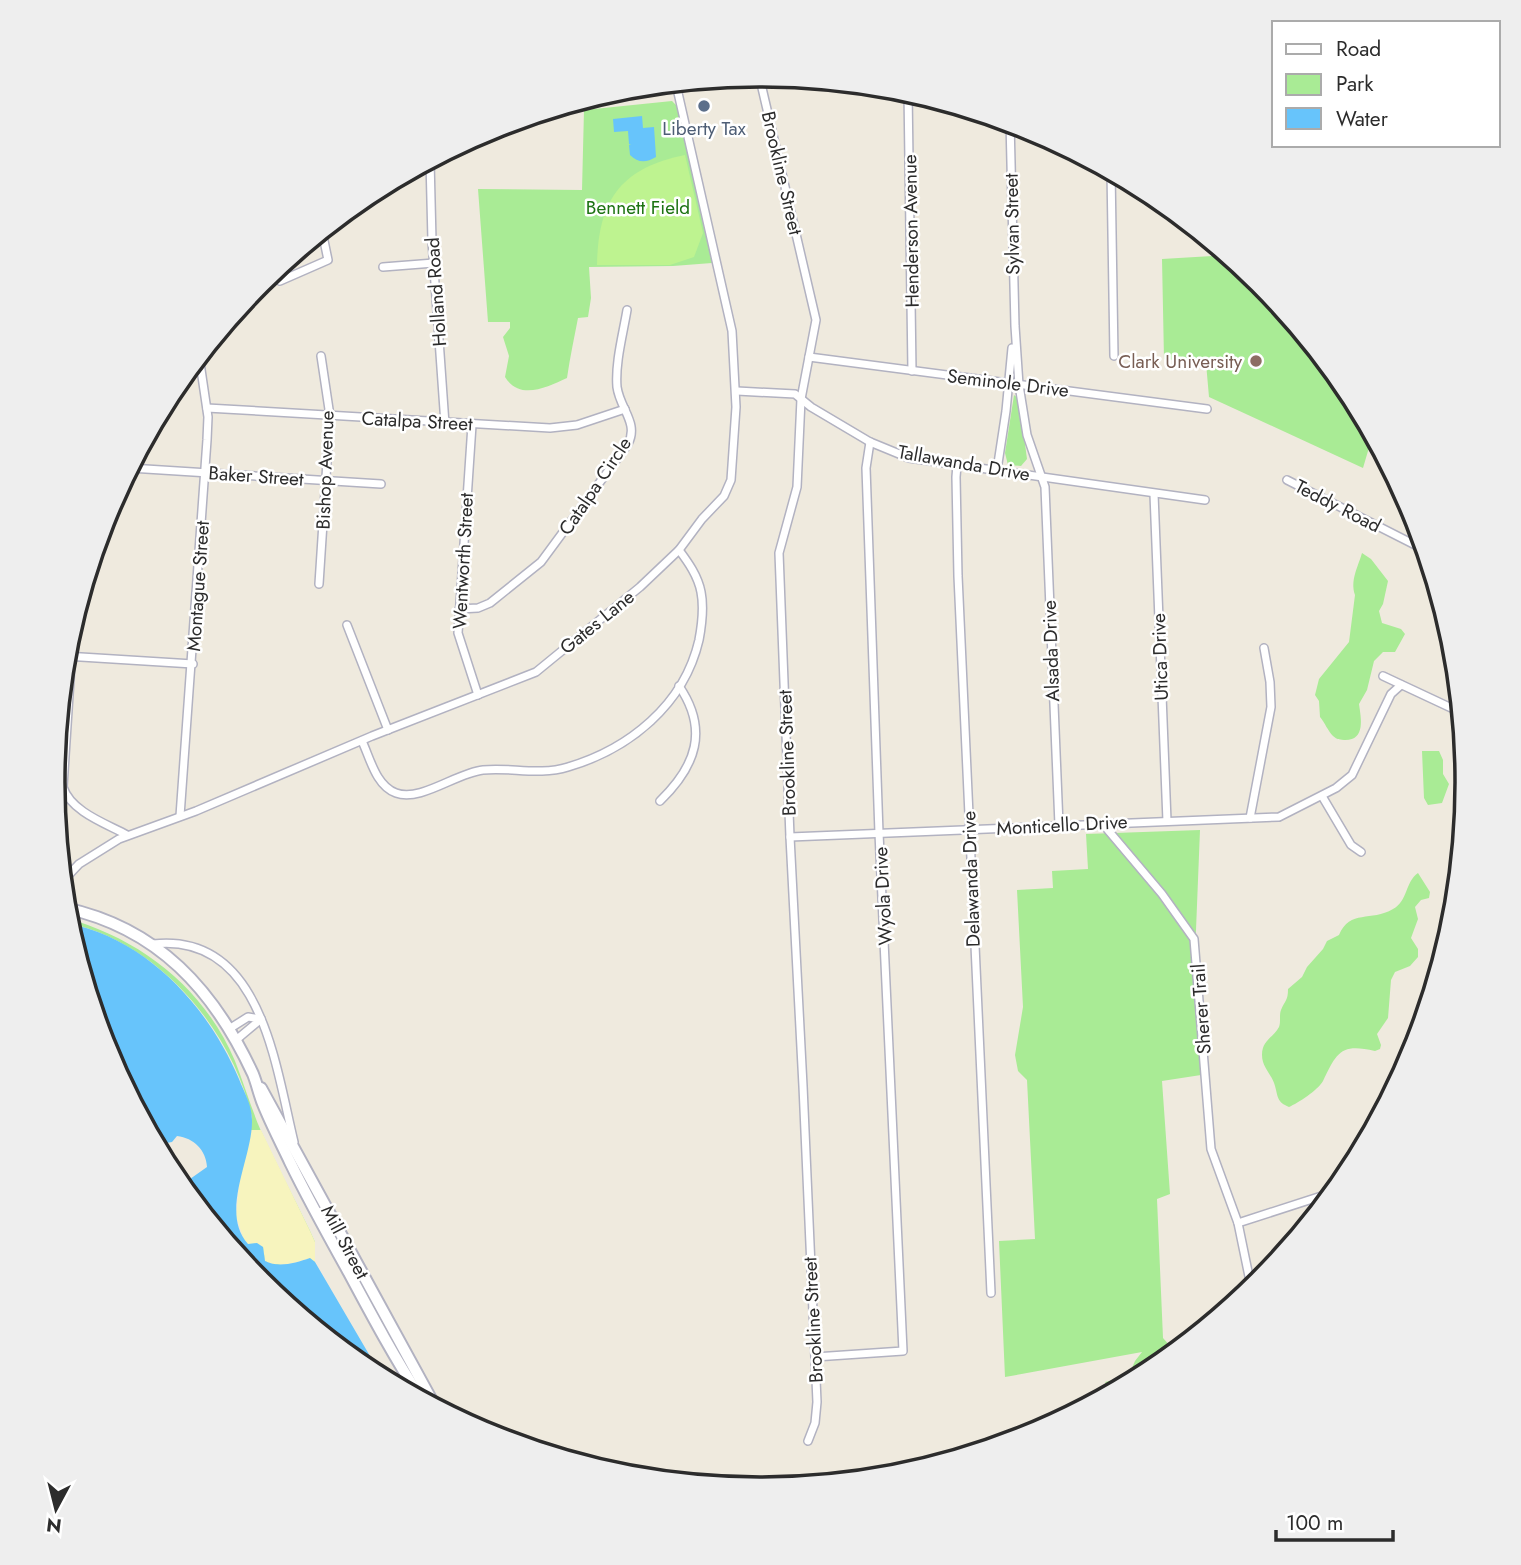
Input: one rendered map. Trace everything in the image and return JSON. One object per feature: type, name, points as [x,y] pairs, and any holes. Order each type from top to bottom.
[{"type":"main road","name":"Mill Street","points":[[77,912],[120,926],[152,944],[191,977],[214,1006],[236,1040],[254,1077],[263,1104],[296,1175],[413,1385]]},
{"type":"main road","name":"Mill Street","points":[[254,1077],[268,1098],[428,1393]]},
{"type":"street","name":"Brookline Street","points":[[762,87],[816,320],[801,400],[797,487],[779,554],[817,1407],[815,1423],[808,1441]]},
{"type":"street","name":"Gates Lane","points":[[71,873],[79,864],[128,835],[536,672],[640,587],[679,550],[730,485],[737,391],[729,314],[678,92]]},
{"type":"street","name":"Henderson Avenue","points":[[908,103],[912,371]]},
{"type":"street","name":"Sylvan Street","points":[[1010,134],[1014,326],[1019,385],[1027,435],[1042,477]]},
{"type":"street","name":"Holland Road","points":[[430,171],[445,424]]},
{"type":"street","points":[[1111,182],[1114,356]]},
{"type":"street","points":[[280,281],[328,260],[324,241]]},
{"type":"street","points":[[383,267],[434,263]]},
{"type":"street","name":"Catalpa Circle","points":[[459,609],[478,608],[490,603],[549,553],[628,444],[632,425],[619,396],[617,380],[626,310]]},
{"type":"street","name":"Sylvan Street","points":[[997,470],[1014,326]]},
{"type":"street","name":"Bishop Avenue","points":[[320,584],[330,416],[321,356]]},
{"type":"street","name":"Seminole Drive","points":[[809,357],[1207,409]]},
{"type":"street","name":"Montague Street","points":[[180,816],[205,473],[207,408],[201,370]]},
{"type":"street","name":"Tallawanda Drive","points":[[737,391],[795,394],[870,442],[909,458],[1205,500]]},
{"type":"street","name":"Catalpa Street","points":[[207,408],[445,424],[561,428],[625,409]]},
{"type":"street","name":"Wentworth Street","points":[[472,425],[458,637],[478,695]]},
{"type":"street","name":"Wyola Drive","points":[[815,1357],[903,1351],[879,833],[866,468],[870,442]]},
{"type":"street","name":"Delawanda Drive","points":[[957,465],[958,562],[969,830],[991,1293]]},
{"type":"street","name":"Baker Street","points":[[140,469],[381,484]]},
{"type":"street","name":"Alsada Drive","points":[[1042,477],[1045,487],[1059,825]]},
{"type":"street","name":"Teddy Road","points":[[1287,480],[1413,544]]},
{"type":"street","name":"Utica Drive","points":[[1154,494],[1167,821]]},
{"type":"street","points":[[362,741],[378,777],[391,790],[404,794],[420,792],[456,777],[483,770],[555,771],[590,760],[622,744],[651,722],[679,685],[697,648],[703,606],[699,585],[679,550]]},
{"type":"street","points":[[347,625],[388,730]]},
{"type":"street","points":[[1250,818],[1271,707],[1264,648]]},
{"type":"street","points":[[77,657],[193,664]]},
{"type":"street","points":[[1383,676],[1452,708]]},
{"type":"street","points":[[660,801],[681,778],[694,746],[696,718],[679,685]]},
{"type":"street","name":"Monticello Drive","points":[[790,837],[1279,817],[1322,796],[1342,784],[1354,772],[1391,694],[1401,685]]},
{"type":"street","points":[[65,792],[77,807],[128,835]]},
{"type":"street","points":[[1322,796],[1351,845],[1361,852]]},
{"type":"street","name":"Sherer Trail","points":[[1102,823],[1195,939],[1209,1142],[1238,1223],[1249,1277]]},
{"type":"street","points":[[152,944],[172,943],[204,950],[221,960],[238,978],[261,1019],[272,1050],[296,1151]]},
{"type":"street","points":[[229,1029],[248,1017],[261,1019]]},
{"type":"street","points":[[236,1040],[261,1019]]},
{"type":"street","points":[[1238,1223],[1316,1201]]},
{"type":"green space","name":"Bennett Field","points":[[672,101],[677,106],[712,263],[589,267],[591,298],[588,317],[578,318],[567,378],[534,390],[518,389],[505,377],[509,356],[503,337],[510,328],[510,322],[488,322],[478,189],[582,190],[584,110]]},
{"type":"green space","points":[[685,155],[703,233],[694,257],[670,265],[597,265],[602,223],[608,205],[617,191],[644,169]]},
{"type":"green space","name":"Clark University","points":[[1215,256],[1284,324],[1339,396],[1363,435],[1369,447],[1363,468],[1209,397],[1206,363],[1164,359],[1162,259]]},
{"type":"green space","points":[[1014,395],[1019,399],[1027,459],[1021,466],[1008,465],[1005,453]]},
{"type":"green space","points":[[1362,553],[1371,559],[1388,581],[1379,611],[1382,623],[1401,629],[1405,634],[1395,652],[1383,652],[1374,661],[1367,690],[1359,704],[1359,733],[1356,737],[1344,740],[1333,736],[1320,717],[1319,701],[1315,695],[1319,679],[1349,642],[1355,595],[1354,579]]},
{"type":"green space","points":[[1422,751],[1439,751],[1443,760],[1443,774],[1449,784],[1442,803],[1428,805],[1424,798]]},
{"type":"green space","points":[[1200,830],[1194,980],[1201,1075],[1162,1081],[1170,1194],[1157,1199],[1163,1338],[1169,1345],[1131,1371],[1142,1352],[1005,1377],[999,1241],[1035,1239],[1027,1080],[1018,1071],[1015,1055],[1023,1007],[1017,890],[1053,888],[1052,871],[1088,869],[1086,834]]},
{"type":"green space","points":[[1418,873],[1430,892],[1429,898],[1421,900],[1415,907],[1418,919],[1411,938],[1418,949],[1418,957],[1410,966],[1395,972],[1391,980],[1388,1018],[1377,1034],[1380,1049],[1347,1049],[1332,1063],[1317,1088],[1293,1105],[1285,1105],[1279,1099],[1274,1082],[1264,1064],[1262,1050],[1279,1027],[1280,1012],[1288,989],[1302,977],[1327,941],[1339,935],[1349,922],[1385,913],[1398,906]]},
{"type":"green space","points":[[79,922],[120,939],[167,970],[188,989],[222,1035],[235,1061],[261,1131],[315,1242],[315,1262],[309,1258],[277,1265],[265,1261],[263,1247],[245,1240],[242,1233],[252,1117],[242,1084],[227,1052],[186,994],[160,969],[131,949],[100,933],[80,927]]},
{"type":"sand","points":[[251,1130],[261,1130],[310,1231],[315,1242],[315,1262],[309,1258],[287,1264],[270,1263],[265,1261],[263,1247],[248,1244],[244,1240],[236,1216],[239,1185]]},
{"type":"water","points":[[642,116],[643,128],[654,127],[656,157],[642,161],[630,155],[628,131],[614,132],[613,119]]},
{"type":"water","points":[[80,927],[123,944],[148,960],[192,1002],[210,1026],[239,1079],[252,1114],[251,1135],[237,1200],[240,1231],[248,1244],[257,1243],[263,1247],[265,1261],[281,1264],[310,1258],[315,1262],[372,1360],[302,1306],[237,1241],[189,1179],[207,1167],[204,1155],[189,1139],[177,1136],[172,1142],[166,1143],[158,1130],[118,1049],[88,963]]},
{"type":"place","name":"Liberty Tax","points":[[704,106]]},
{"type":"place","name":"Clark University","points":[[1256,361]]}]
